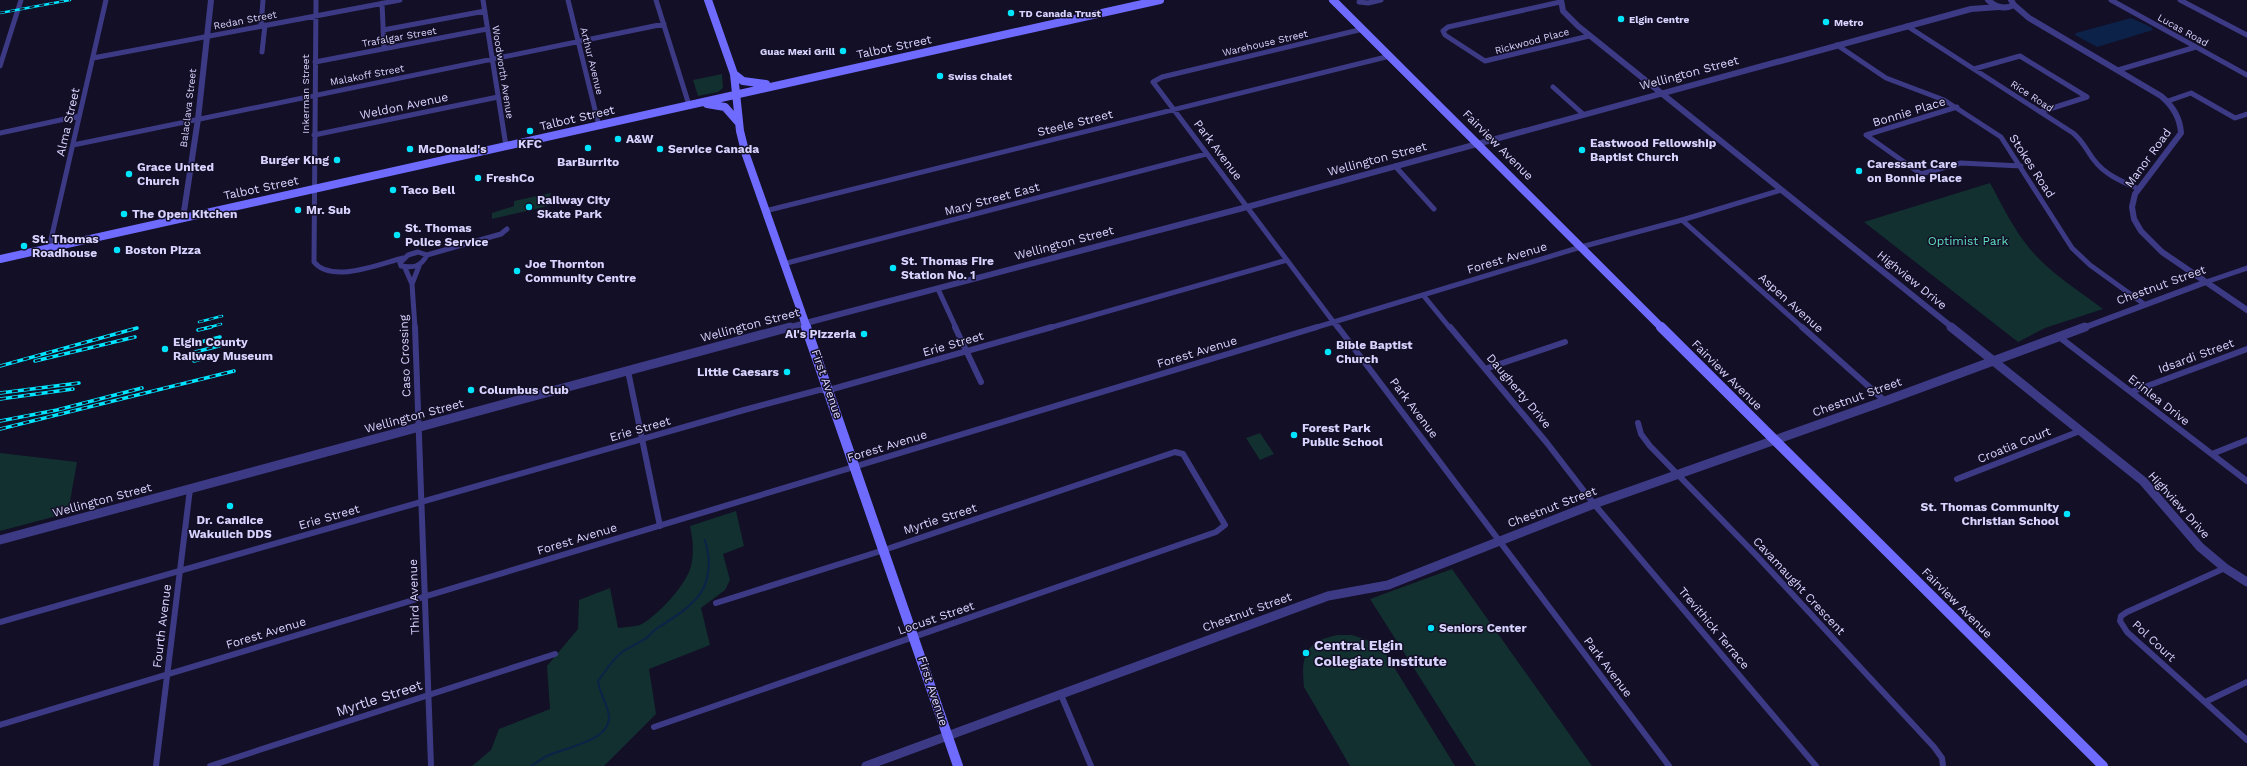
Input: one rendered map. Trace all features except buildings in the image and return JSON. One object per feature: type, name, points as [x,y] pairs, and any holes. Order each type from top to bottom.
[{"type":"main road","name":"First Avenue","points":[[708,0],[734,74],[739,123],[746,155],[915,637],[958,766]]},
{"type":"main road","name":"Talbot Street","points":[[0,259],[1160,0]]},
{"type":"main road","name":"Fairview Avenue","points":[[1334,1],[1775,441],[2104,766]]},
{"type":"main road","points":[[734,74],[743,81],[759,84],[784,83]]},
{"type":"main road","points":[[693,104],[716,104],[725,107],[739,123]]},
{"type":"street","points":[[0,66],[21,0]]},
{"type":"street","name":"Alma Street","points":[[49,248],[106,0]]},
{"type":"street","name":"Balaclava Street","points":[[183,218],[198,119],[211,0]]},
{"type":"street","points":[[262,52],[263,0]]},
{"type":"street","name":"Inkerman Street","points":[[315,189],[314,16],[316,0]]},
{"type":"street","name":"Redan Street","points":[[93,58],[400,0]]},
{"type":"street","name":"Woodworth Avenue","points":[[483,0],[506,146]]},
{"type":"street","name":"Arthur Avenue","points":[[568,0],[599,126]]},
{"type":"street","points":[[656,0],[693,104]]},
{"type":"street","points":[[1359,2],[1368,3],[1381,0]]},
{"type":"street","points":[[1988,0],[2029,18]]},
{"type":"street","name":"Wellington Street","points":[[1971,10],[1970,7],[1988,0]]},
{"type":"street","name":"Lucas Road","points":[[2111,0],[2247,75]]},
{"type":"street","points":[[2180,0],[2247,35]]},
{"type":"street","points":[[2185,3],[2194,0]]},
{"type":"street","name":"Highview Drive","points":[[1561,1],[1567,16],[1589,36],[2148,486],[2197,543],[2225,568],[2247,582]]},
{"type":"street","name":"Rickwood Place","points":[[1561,1],[1448,27],[1443,32],[1445,35],[1485,62],[1589,36]]},
{"type":"street","name":"Wellington Street","points":[[0,540],[804,323],[1247,207],[1907,26],[1971,10],[2001,7],[2014,2]]},
{"type":"street","name":"Manor Road","points":[[2014,2],[2029,18],[2168,101],[2175,111],[2181,126],[2181,133],[2139,189],[2131,205],[2133,217],[2141,231],[2161,251],[2247,310]]},
{"type":"street","points":[[382,4],[384,48]]},
{"type":"street","points":[[383,30],[485,11]]},
{"type":"street","name":"Malakoff Street","points":[[73,145],[664,24]]},
{"type":"street","name":"Rice Road","points":[[1907,26],[2079,138],[2088,147],[2093,159],[2105,171],[2139,189]]},
{"type":"street","name":"Trafalgar Street","points":[[315,62],[487,29]]},
{"type":"street","name":"Warehouse Street","points":[[1172,75],[1363,29]]},
{"type":"street","name":"Stokes Road","points":[[1837,46],[1886,78],[1944,100],[1957,107],[2001,137],[2021,166],[2072,248],[2090,265],[2144,304]]},
{"type":"street","points":[[2118,70],[2196,47]]},
{"type":"street","name":"Steele Street","points":[[765,211],[1390,56]]},
{"type":"street","points":[[1974,69],[2020,56],[2087,97],[2040,112]]},
{"type":"street","name":"Park Avenue","points":[[1172,75],[1157,78],[1153,82],[1669,766]]},
{"type":"street","points":[[1553,86],[1584,114]]},
{"type":"street","points":[[2168,101],[2191,93],[2235,118],[2247,114]]},
{"type":"street","name":"Weldon Avenue","points":[[314,135],[498,97]]},
{"type":"street","name":"Bonnie Place","points":[[1957,107],[1866,135],[1921,174],[1961,163],[2021,166]]},
{"type":"street","points":[[0,132],[79,116]]},
{"type":"street","name":"Mary Street East","points":[[783,264],[1206,154]]},
{"type":"street","points":[[1395,166],[1434,209]]},
{"type":"street","points":[[315,189],[314,258],[319,269],[330,272],[339,272],[403,258],[418,252],[426,255],[501,234],[507,229]]},
{"type":"street","name":"Forest Avenue","points":[[0,725],[1334,321],[1581,247],[1682,220],[1781,190]]},
{"type":"street","name":"Aspen Avenue","points":[[1682,220],[1885,401]]},
{"type":"street","name":"Caso Crossing","points":[[412,284],[420,266],[426,261],[426,255]]},
{"type":"street","points":[[403,258],[403,266]]},
{"type":"street","name":"Erie Street","points":[[0,622],[641,440],[819,390],[829,390],[1287,260]]},
{"type":"street","points":[[379,263],[403,266],[420,266]]},
{"type":"street","name":"Caso Crossing","points":[[403,266],[412,284],[418,427]]},
{"type":"street","name":"Chestnut Street","points":[[866,766],[1328,596],[1388,585],[1594,504],[1675,474],[1775,441],[1994,361],[2144,304],[2247,268]]},
{"type":"street","points":[[938,289],[981,382]]},
{"type":"street","name":"Daugherty Drive","points":[[1423,295],[1547,443],[1594,504]]},
{"type":"street","name":"Erinlea Drive","points":[[2058,336],[2247,481]]},
{"type":"street","points":[[1485,369],[1565,342]]},
{"type":"street","name":"Idsardi Street","points":[[2131,392],[2247,349]]},
{"type":"street","points":[[628,371],[641,440],[660,526]]},
{"type":"street","name":"Cavamaught Crescent","points":[[1638,423],[1645,440],[1675,474],[1757,556],[1934,747],[1942,758],[1943,766]]},
{"type":"street","name":"Third Avenue","points":[[418,427],[430,766]]},
{"type":"street","name":"Croatia Court","points":[[1957,479],[2080,431]]},
{"type":"street","points":[[2212,454],[2247,440]]},
{"type":"street","name":"Locust Street","points":[[654,727],[1216,532],[1224,527],[1224,522],[1183,454],[1180,452],[1171,454]]},
{"type":"street","name":"Myrtie Street","points":[[716,603],[884,550],[1171,454]]},
{"type":"street","name":"Fourth Avenue","points":[[156,766],[190,489]]},
{"type":"street","name":"Trevithick Terrace","points":[[1594,504],[1816,766]]},
{"type":"street","name":"Pol Court","points":[[2225,568],[2126,612],[2120,621],[2127,632],[2247,740]]},
{"type":"street","name":"Myrtle Street","points":[[210,766],[556,654]]},
{"type":"street","points":[[2205,702],[2247,682]]},
{"type":"street","points":[[1061,695],[1091,766]]},
{"type":"green space","points":[[722,74],[723,88],[718,92],[698,96],[693,80]]},
{"type":"green space","name":"Optimist Park","points":[[1990,183],[2013,226],[2038,258],[2055,274],[2103,309],[2045,328],[2018,342],[1864,222]]},
{"type":"green space","name":"Railway City Skate Park","points":[[551,193],[549,199],[553,200],[553,203],[544,207],[492,219],[492,213],[514,206],[514,201]]},
{"type":"green space","points":[[1260,433],[1274,454],[1260,460],[1246,438]]},
{"type":"green space","points":[[0,453],[77,462],[68,513],[0,531]]},
{"type":"green space","points":[[736,511],[744,546],[723,554],[730,580],[725,590],[701,608],[710,645],[649,669],[656,714],[604,766],[472,766],[491,750],[499,729],[550,709],[547,666],[578,629],[579,600],[610,588],[618,628],[642,624],[656,614],[671,598],[678,590],[688,573],[691,566],[693,551],[690,526]]},
{"type":"green space","points":[[1452,569],[1592,766],[1476,766],[1370,599]]},
{"type":"green space","points":[[1337,635],[1352,635],[1367,640],[1386,654],[1455,766],[1350,766],[1304,687],[1303,667],[1307,652],[1318,642]]},
{"type":"water","points":[[2131,18],[2151,27],[2153,30],[2097,47],[2075,35],[2076,33]]},
{"type":"waterway","points":[[531,766],[547,756],[585,742],[602,732],[607,725],[609,717],[598,681],[621,653],[645,639],[655,630],[682,612],[700,594],[706,583],[709,571],[705,540]]},
{"type":"railway","points":[[0,13],[70,0]]},
{"type":"railway","points":[[199,322],[222,316]]},
{"type":"railway","points":[[208,328],[221,324]]},
{"type":"railway","points":[[0,366],[137,328]]},
{"type":"railway","points":[[198,330],[208,328]]},
{"type":"railway","points":[[35,361],[135,337]]},
{"type":"railway","points":[[197,343],[220,337]]},
{"type":"railway","points":[[195,352],[219,346]]},
{"type":"railway","points":[[194,361],[218,355]]},
{"type":"railway","points":[[0,429],[234,371]]},
{"type":"railway","points":[[0,393],[79,383]]},
{"type":"railway","points":[[0,421],[57,410],[142,388]]},
{"type":"railway","points":[[0,399],[73,389]]},
{"type":"place","name":"TD Canada Trust","points":[[1011,13]]},
{"type":"place","name":"Elgin Centre","points":[[1621,19]]},
{"type":"place","name":"Metro","points":[[1826,22]]},
{"type":"place","name":"Guac Mexi Grill","points":[[843,51]]},
{"type":"place","name":"Swiss Chalet","points":[[940,76]]},
{"type":"place","name":"KFC","points":[[530,131]]},
{"type":"place","name":"A&W","points":[[618,139]]},
{"type":"place","name":"BarBurrito","points":[[588,148]]},
{"type":"place","name":"McDonald's","points":[[410,149]]},
{"type":"place","name":"Service Canada","points":[[660,149]]},
{"type":"place","name":"Eastwood Fellowship Baptist Church","points":[[1582,150]]},
{"type":"place","name":"Burger King","points":[[337,160]]},
{"type":"place","name":"Caressant Care on Bonnie Place","points":[[1859,171]]},
{"type":"place","name":"Grace United Church","points":[[129,174]]},
{"type":"place","name":"FreshCo","points":[[478,178]]},
{"type":"place","name":"Taco Bell","points":[[393,190]]},
{"type":"place","name":"Railway City Skate Park","points":[[529,207]]},
{"type":"place","name":"Mr. Sub","points":[[298,210]]},
{"type":"place","name":"The Open Kitchen","points":[[124,214]]},
{"type":"place","name":"St. Thomas Police Service","points":[[397,235]]},
{"type":"place","name":"St. Thomas Roadhouse","points":[[24,246]]},
{"type":"place","name":"Boston Pizza","points":[[117,250]]},
{"type":"place","name":"St. Thomas Fire Station No. 1","points":[[893,268]]},
{"type":"place","name":"Joe Thornton Community Centre","points":[[517,271]]},
{"type":"place","name":"Al's Pizzeria","points":[[864,334]]},
{"type":"place","name":"Elgin County Railway Museum","points":[[165,349]]},
{"type":"place","name":"Bible Baptist Church","points":[[1328,352]]},
{"type":"place","name":"Little Caesars","points":[[787,372]]},
{"type":"place","name":"Columbus Club","points":[[471,390]]},
{"type":"place","name":"Forest Park Public School","points":[[1294,435]]},
{"type":"place","name":"Dr. Candice Wakulich DDS","points":[[230,506]]},
{"type":"place","name":"St. Thomas Community Christian School","points":[[2067,514]]},
{"type":"place","name":"Seniors Center","points":[[1431,628]]},
{"type":"place","name":"Central Elgin Collegiate Institute","points":[[1306,653]]}]
